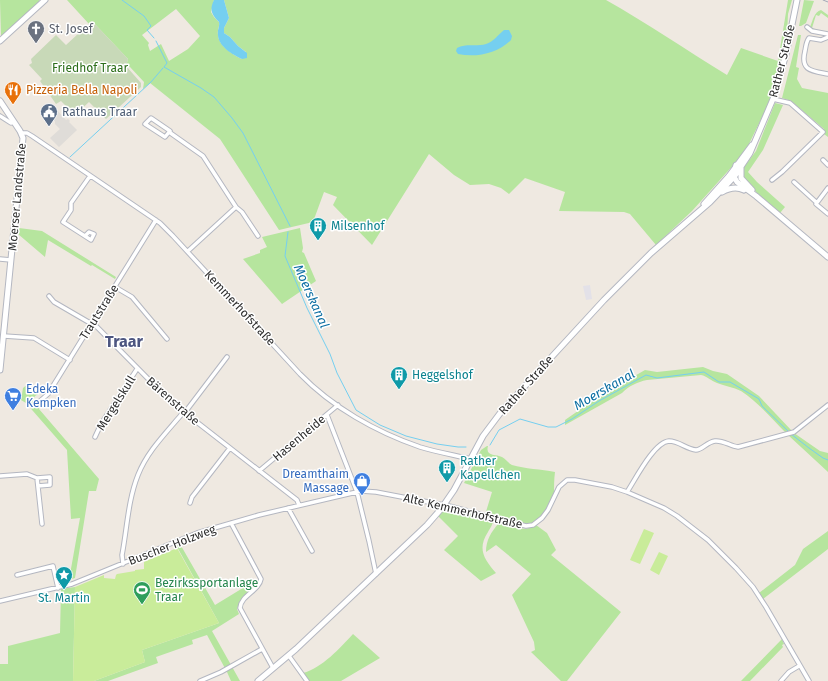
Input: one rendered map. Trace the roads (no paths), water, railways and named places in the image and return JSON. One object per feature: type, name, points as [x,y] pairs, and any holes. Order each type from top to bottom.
[{"type":"street","points":[[0,41],[46,0]]},
{"type":"street","name":"Rather Straße","points":[[258,681],[288,656],[422,530],[444,505],[458,484],[490,426],[524,387],[613,291],[651,253],[717,194],[733,175],[754,143],[773,99],[786,54],[797,0]]},
{"type":"street","points":[[807,27],[812,31],[828,35]]},
{"type":"street","points":[[828,35],[821,40],[809,38],[806,42],[803,58],[804,63],[812,71],[828,74]]},
{"type":"street","points":[[772,180],[823,132],[790,103],[773,99]]},
{"type":"street","name":"Moerser Landstraße","points":[[0,101],[21,133],[22,142],[0,370]]},
{"type":"street","points":[[0,116],[11,123],[14,122]]},
{"type":"street","points":[[168,132],[165,138],[145,124],[151,118],[170,131],[168,132],[203,156],[236,207],[242,212],[258,236]]},
{"type":"street","name":"Kemmerhofstraße","points":[[21,133],[27,133],[32,136],[156,220],[174,236],[306,381],[338,405],[377,429],[420,447],[470,460]]},
{"type":"street","points":[[823,160],[828,165]]},
{"type":"street","points":[[739,166],[741,178]]},
{"type":"street","points":[[733,175],[738,175],[756,196]]},
{"type":"street","points":[[733,175],[737,182],[756,196],[828,257]]},
{"type":"street","name":"Rather Straße","points":[[697,213],[733,175]]},
{"type":"street","points":[[85,236],[63,222],[70,210],[72,201],[90,176]]},
{"type":"street","points":[[794,182],[828,214]]},
{"type":"street","name":"Rather Straße","points":[[717,194],[737,187],[756,196]]},
{"type":"street","points":[[816,202],[828,188]]},
{"type":"street","points":[[188,252],[236,207]]},
{"type":"street","name":"Trautstraße","points":[[40,401],[48,394],[70,360],[156,220]]},
{"type":"street","points":[[0,259],[11,260]]},
{"type":"street","points":[[115,287],[132,297],[167,339]]},
{"type":"street","name":"Bärenstraße","points":[[49,296],[54,302],[97,327],[163,396],[297,500],[299,505]]},
{"type":"street","points":[[4,336],[34,338],[70,360]]},
{"type":"street","points":[[123,564],[122,555],[132,496],[138,475],[152,451],[227,357]]},
{"type":"street","name":"Mergelskull","points":[[95,437],[101,424],[137,369]]},
{"type":"street","name":"Hasenheide","points":[[259,471],[338,405]]},
{"type":"street","points":[[627,492],[655,449],[667,441],[696,450],[716,440],[738,447],[790,433],[828,405]]},
{"type":"street","points":[[327,415],[357,492],[376,574]]},
{"type":"street","points":[[190,503],[192,497],[230,448]]},
{"type":"street","points":[[0,476],[27,474],[37,478],[50,477],[50,485],[38,486]]},
{"type":"street","points":[[37,478],[42,524]]},
{"type":"street","name":"Alte Kemmerhofstraße","points":[[357,492],[370,491],[444,505],[526,526],[533,525],[542,518],[551,504],[557,489],[565,481],[581,481],[612,487],[627,492],[664,508],[677,516],[725,556],[743,575],[761,599],[809,681]]},
{"type":"street","name":"Buscher Holzweg","points":[[0,601],[58,588],[83,580],[191,535],[230,523],[357,492]]},
{"type":"street","points":[[288,508],[312,551]]},
{"type":"street","points":[[230,523],[261,579],[259,584],[243,600],[240,606],[242,613],[273,668]]},
{"type":"street","points":[[17,576],[53,566],[58,588]]},
{"type":"street","points":[[200,681],[221,672],[262,649]]},
{"type":"street","points":[[288,656],[307,681]]},
{"type":"street","points":[[781,681],[789,672],[799,666]]},
{"type":"water","points":[[214,0],[224,0],[229,18],[224,28],[224,33],[247,53],[247,58],[242,59],[234,55],[220,43],[218,33],[219,22],[213,15],[212,10]]},
{"type":"water","points":[[504,30],[509,30],[512,36],[511,40],[494,51],[480,55],[465,55],[458,54],[456,51],[457,48],[467,45],[482,45],[489,43]]},
{"type":"waterway","name":"Moerskanal","points":[[122,0],[144,16],[151,26],[147,30],[154,38]]},
{"type":"waterway","name":"Moerskanal","points":[[156,41],[167,63],[164,67],[214,97],[243,133],[290,226]]},
{"type":"waterway","points":[[70,157],[151,82],[163,68]]},
{"type":"waterway","name":"Moerskanal","points":[[288,232],[285,256],[307,308],[356,410],[380,425],[406,436],[437,444],[466,447]]},
{"type":"waterway","name":"Moerskanal","points":[[490,445],[499,430],[520,419],[548,427],[556,427],[646,375],[657,378],[704,372],[719,382],[730,382],[759,399],[762,406],[789,432]]},
{"type":"waterway","name":"Moerskanal","points":[[791,434],[823,458],[828,460]]},
{"type":"tram line","points":[[823,0],[828,2]]},
{"type":"place","name":"St. Josef","points":[[36,44]]},
{"type":"place","name":"Pizzeria Bella Napoli","points":[[13,105]]},
{"type":"place","name":"Rathaus Traar","points":[[49,127]]},
{"type":"place","name":"Milsenhof","points":[[318,241]]},
{"type":"place","name":"Heggelshof","points":[[399,390]]},
{"type":"place","name":"Edeka Kempken","points":[[13,411]]},
{"type":"place","name":"Rather Kapellchen","points":[[447,483]]},
{"type":"place","name":"Dreamthaim Massage","points":[[362,496]]},
{"type":"place","name":"St. Martin","points":[[64,590]]},
{"type":"place","name":"Bezirkssportanlage Traar","points":[[142,605]]},
{"type":"district","name":"Traar","points":[[124,341]]},
{"type":"park label","name":"Friedhof Traar","points":[[90,68]]}]
